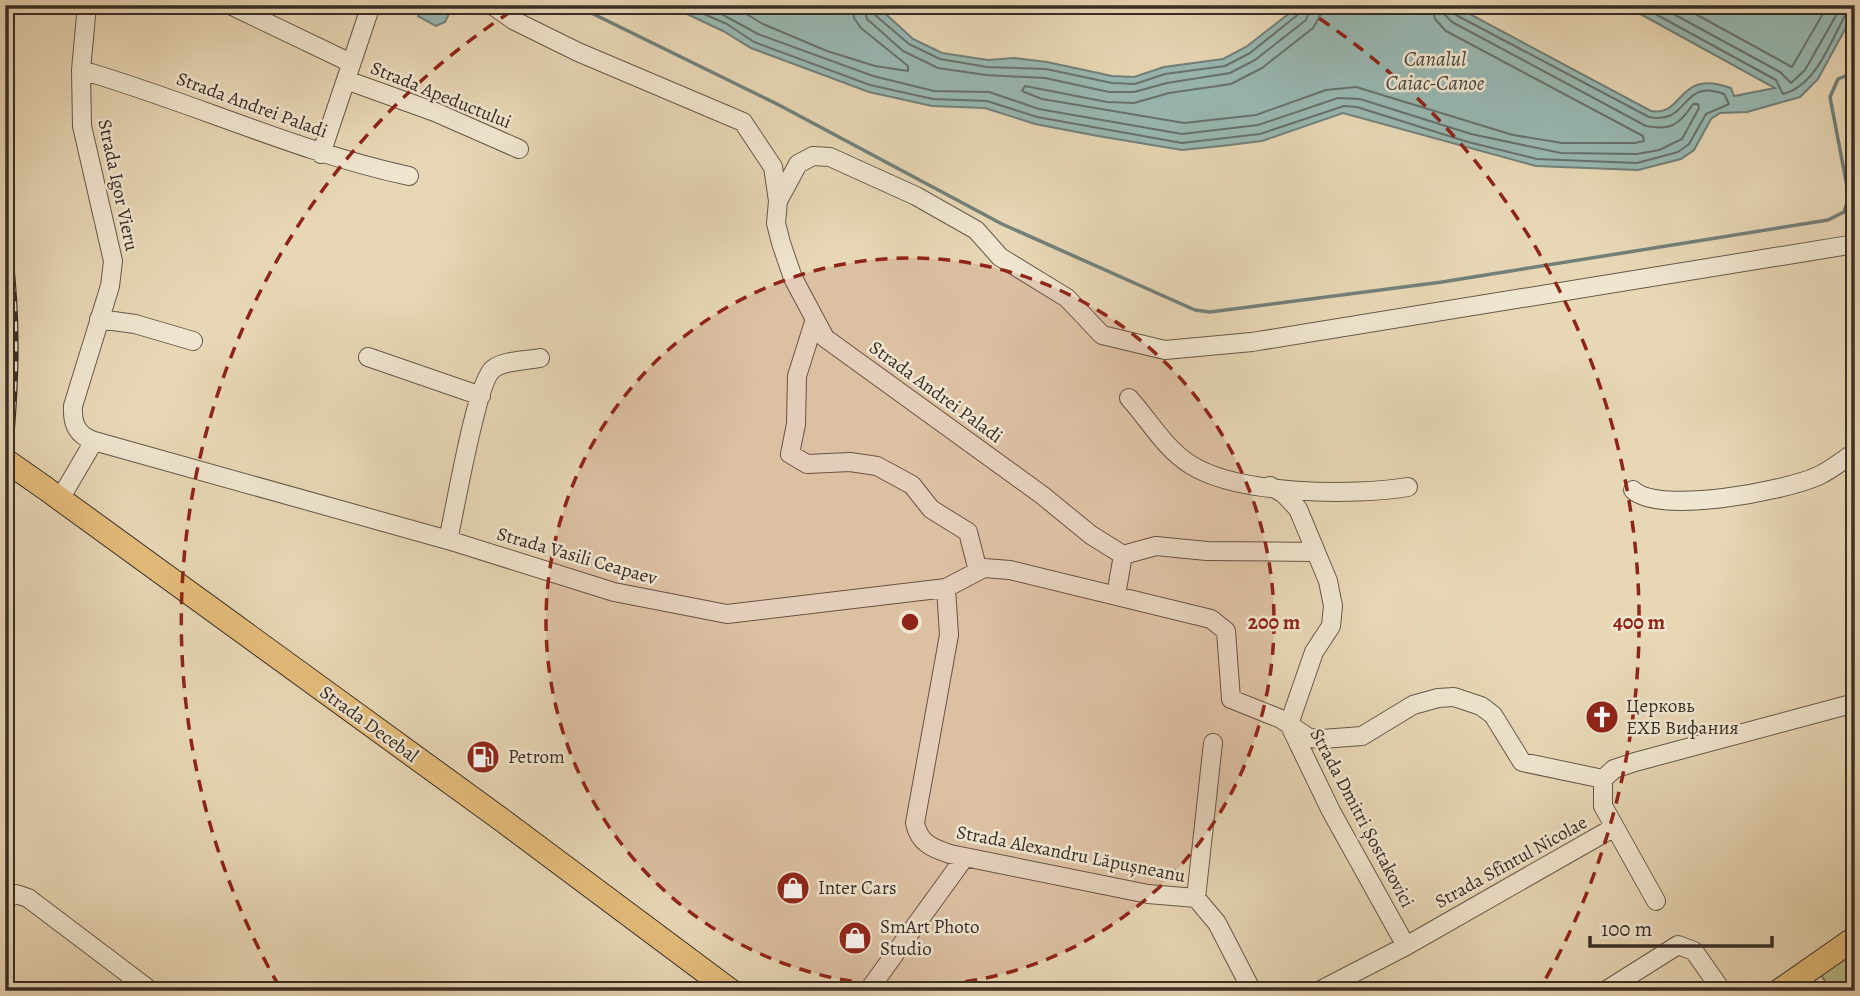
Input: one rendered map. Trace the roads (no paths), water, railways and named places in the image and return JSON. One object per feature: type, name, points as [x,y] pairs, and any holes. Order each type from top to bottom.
[{"type":"main road","name":"Strada Decebal","points":[[5,460],[502,820],[731,991]]},
{"type":"main road","points":[[1779,991],[1855,938]]},
{"type":"street","name":"Strada Igor Vieru","points":[[87,5],[81,70],[82,126],[113,255],[110,286],[73,415],[76,429],[94,441]]},
{"type":"street","name":"Strada Apeductului","points":[[230,5],[349,72],[519,149]]},
{"type":"street","points":[[321,154],[371,5]]},
{"type":"street","points":[[492,5],[515,20],[578,52],[743,122],[773,167],[778,201]]},
{"type":"street","name":"Strada Andrei Paladi","points":[[81,70],[197,106],[321,154],[409,176]]},
{"type":"street","points":[[778,201],[798,164],[813,156],[830,157],[916,196],[976,230],[1000,257],[1067,299],[1102,335],[1165,350],[1252,342],[1855,244]]},
{"type":"street","name":"Strada Andrei Paladi","points":[[778,201],[776,222],[790,271],[825,338],[1042,495],[1091,535],[1123,555]]},
{"type":"street","points":[[99,319],[145,327],[193,341]]},
{"type":"street","points":[[815,319],[797,376],[796,425],[790,454],[807,464],[869,464],[912,485],[931,509],[968,532],[978,571]]},
{"type":"street","points":[[369,357],[481,396]]},
{"type":"street","points":[[448,540],[488,373],[496,367],[540,358]]},
{"type":"street","points":[[1129,398],[1160,436],[1192,466],[1215,474],[1302,492],[1339,493],[1408,487]]},
{"type":"street","points":[[53,494],[94,441]]},
{"type":"street","name":"Strada Vasili Ceapaev","points":[[94,441],[448,540],[614,592],[727,614],[946,588],[978,571],[1010,570],[1181,609],[1220,624],[1228,642],[1230,686],[1235,703],[1289,724]]},
{"type":"street","points":[[1633,489],[1639,495],[1656,500],[1713,500],[1816,477],[1855,452]]},
{"type":"street","name":"Strada Dmitri Șostakovici","points":[[1270,486],[1284,494],[1298,509],[1328,581],[1333,614],[1329,631],[1314,652],[1289,724],[1331,811],[1406,946]]},
{"type":"street","points":[[1116,595],[1123,555],[1156,546],[1207,551],[1315,552]]},
{"type":"street","name":"Strada Alexandru Lăpușneanu","points":[[946,588],[949,635],[915,823],[921,839],[930,847],[965,857],[1148,894],[1196,898],[1217,923],[1252,991]]},
{"type":"street","points":[[1289,724],[1309,738],[1355,738],[1369,733],[1413,705],[1454,697],[1481,706],[1493,715],[1522,762],[1603,779]]},
{"type":"street","points":[[1656,901],[1603,806],[1603,779],[1614,769],[1635,762],[1855,703]]},
{"type":"street","points":[[1196,898],[1213,743]]},
{"type":"street","name":"Strada Sfîntul Nicolae","points":[[1318,991],[1406,946],[1613,828]]},
{"type":"street","points":[[868,991],[965,857]]},
{"type":"street","points":[[5,900],[16,894],[28,898],[151,991]]},
{"type":"street","points":[[1605,991],[1673,947],[1684,945],[1694,951],[1722,991]]},
{"type":"water","points":[[423,5],[453,6],[445,22],[436,26],[418,16]]},
{"type":"water","name":"Canalul Caiac-Canoe","points":[[668,5],[876,5],[913,39],[942,53],[988,60],[1014,58],[1047,62],[1112,76],[1134,77],[1164,67],[1223,59],[1246,47],[1300,5],[1453,5],[1651,111],[1662,111],[1670,107],[1690,88],[1700,84],[1713,83],[1731,88],[1734,96],[1775,88],[1624,5],[1855,5],[1855,11],[1818,79],[1800,97],[1747,112],[1720,113],[1711,119],[1694,150],[1681,159],[1638,170],[1536,166],[1343,113],[1262,141],[1182,150],[1098,136],[1035,124],[985,108],[932,106],[869,92],[751,48],[723,31]]},
{"type":"waterway","points":[[575,5],[779,105],[1002,224],[1195,310],[1210,312],[1442,282],[1828,220],[1844,212],[1849,197],[1830,97],[1838,79],[1855,72]]},
{"type":"railway","points":[[5,222],[14,291],[16,360],[5,499]]},
{"type":"place","name":"Церковь ЕХБ Вифания","points":[[1602,717]]},
{"type":"place","name":"Petrom","points":[[483,757]]},
{"type":"place","name":"Inter Cars","points":[[793,888]]},
{"type":"place","name":"SmArt Photo Studio","points":[[855,938]]}]
